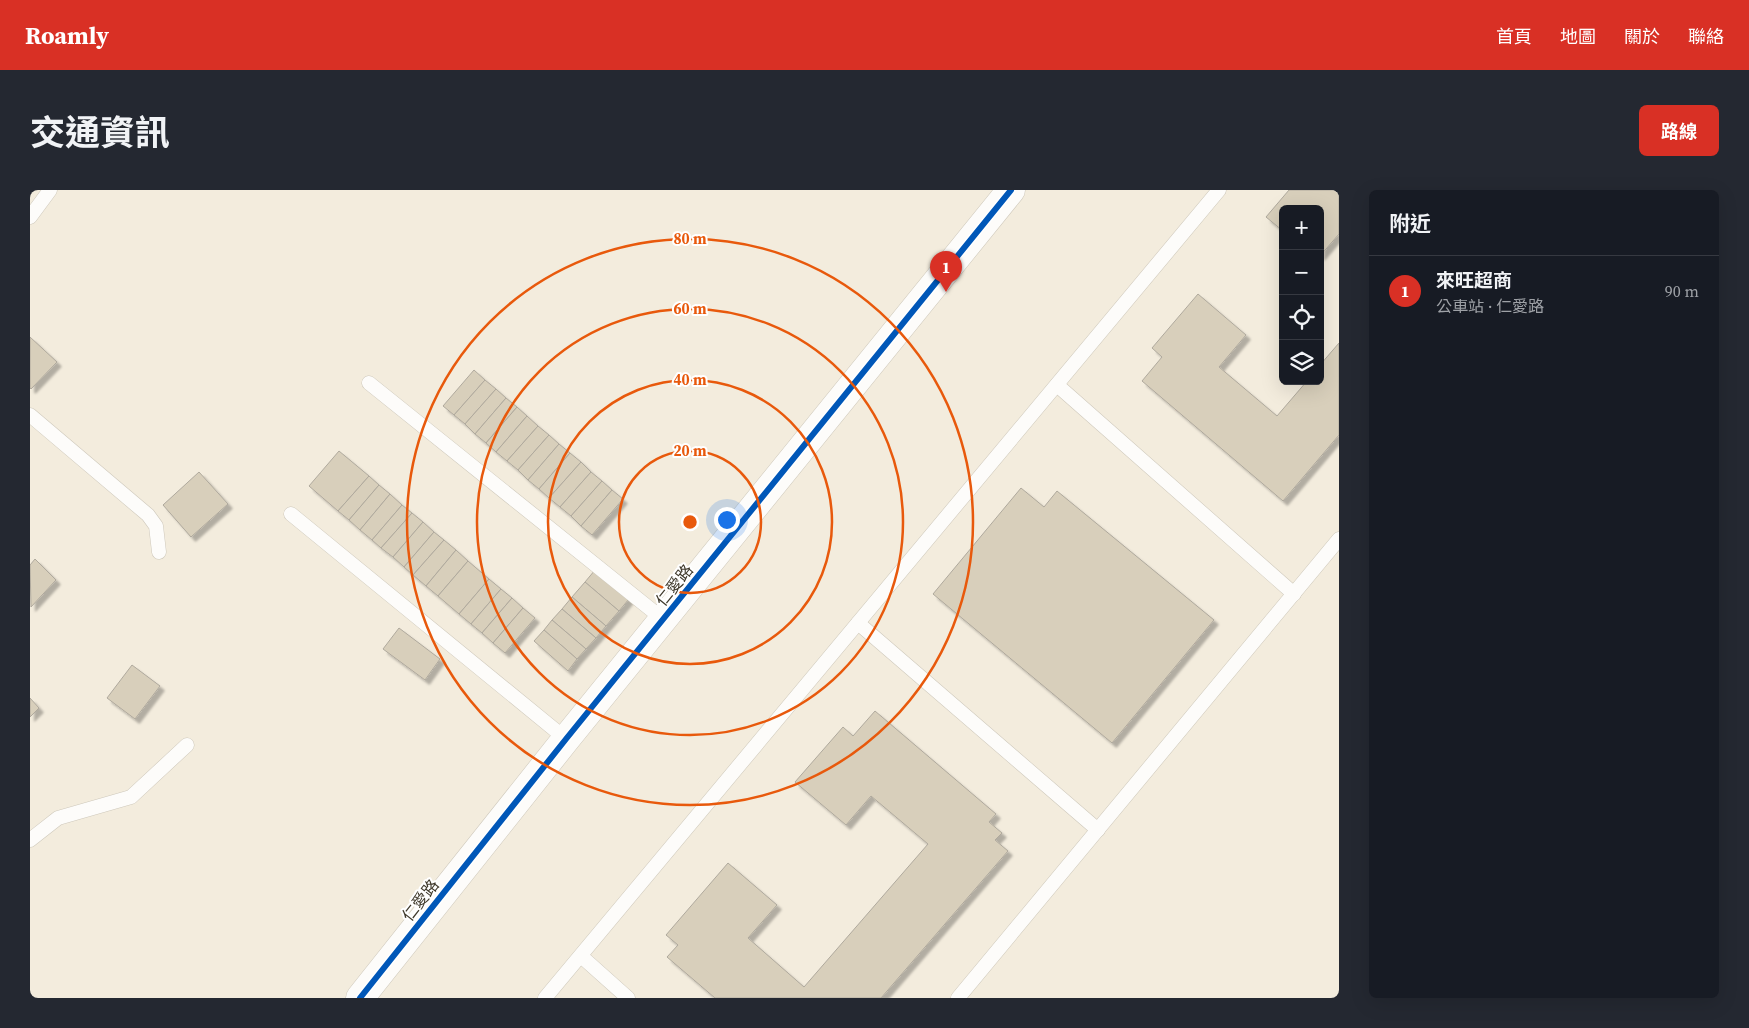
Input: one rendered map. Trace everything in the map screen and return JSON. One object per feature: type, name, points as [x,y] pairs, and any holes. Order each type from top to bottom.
[{"type":"street","name":"仁愛路","points":[[360,998],[566,738],[664,620],[1011,190]]},
{"type":"lane","points":[[30,217],[50,190]]},
{"type":"lane","points":[[545,998],[1219,190]]},
{"type":"lane","points":[[369,383],[664,620]]},
{"type":"lane","points":[[1057,385],[1294,594]]},
{"type":"lane","points":[[30,415],[148,515],[156,526],[159,552]]},
{"type":"lane","points":[[291,514],[566,738]]},
{"type":"lane","points":[[958,998],[1339,540]]},
{"type":"lane","points":[[858,623],[1098,830]]},
{"type":"lane","points":[[30,840],[58,818],[131,797],[187,745]]},
{"type":"lane","points":[[581,956],[628,998]]},
{"type":"building","points":[[1289,190],[1339,190],[1339,234],[1324,251],[1324,205],[1279,205],[1279,228],[1266,217]]},
{"type":"building","points":[[1198,294],[1246,335],[1219,367],[1277,416],[1304,385],[1324,385],[1324,360],[1339,343],[1339,435],[1283,501],[1142,381],[1162,357],[1152,348]]},
{"type":"building","points":[[30,337],[57,362],[31,389],[30,388]]},
{"type":"building","points":[[474,370],[485,380],[454,415],[443,406]]},
{"type":"building","points":[[485,380],[496,389],[465,424],[454,415]]},
{"type":"building","points":[[496,389],[506,398],[475,434],[465,424]]},
{"type":"building","points":[[506,398],[517,407],[486,443],[475,434]]},
{"type":"building","points":[[517,407],[527,416],[496,452],[486,443]]},
{"type":"building","points":[[527,416],[538,426],[507,461],[496,452]]},
{"type":"building","points":[[538,426],[549,435],[518,470],[507,461]]},
{"type":"building","points":[[549,435],[559,444],[528,480],[518,470]]},
{"type":"building","points":[[559,444],[570,453],[539,489],[528,480]]},
{"type":"building","points":[[339,451],[369,476],[338,511],[309,486]]},
{"type":"building","points":[[570,453],[581,462],[549,498],[539,489]]},
{"type":"building","points":[[581,462],[591,472],[560,507],[549,498]]},
{"type":"building","points":[[199,472],[228,504],[191,537],[163,505]]},
{"type":"building","points":[[591,472],[602,481],[571,516],[560,507]]},
{"type":"building","points":[[369,476],[379,485],[349,520],[338,511]]},
{"type":"building","points":[[602,481],[612,490],[581,526],[571,516]]},
{"type":"building","points":[[379,485],[390,494],[360,530],[349,520]]},
{"type":"building","points":[[1021,488],[1044,507],[1057,491],[1214,620],[1112,743],[933,594]]},
{"type":"building","points":[[612,490],[623,499],[592,535],[581,526]]},
{"type":"building","points":[[390,494],[402,505],[372,540],[360,530]]},
{"type":"building","points":[[402,505],[412,513],[381,548],[372,540]]},
{"type":"building","points":[[412,513],[423,522],[393,557],[381,548]]},
{"type":"building","points":[[423,522],[434,532],[404,567],[393,557]]},
{"type":"building","points":[[434,532],[444,540],[413,575],[404,567]]},
{"type":"building","points":[[444,540],[456,550],[426,586],[413,575]]},
{"type":"building","points":[[456,550],[468,561],[438,596],[426,586]]},
{"type":"building","points":[[35,559],[56,580],[31,607],[30,565]]},
{"type":"building","points":[[468,561],[489,579],[459,614],[438,596]]},
{"type":"building","points":[[595,570],[629,599],[619,611],[585,582]]},
{"type":"building","points":[[489,579],[501,589],[471,624],[459,614]]},
{"type":"building","points":[[585,582],[619,611],[606,626],[572,597]]},
{"type":"building","points":[[501,589],[512,598],[482,633],[471,624]]},
{"type":"building","points":[[572,597],[606,626],[596,638],[562,609]]},
{"type":"building","points":[[512,598],[523,608],[493,643],[482,633]]},
{"type":"building","points":[[523,608],[535,618],[505,653],[493,643]]},
{"type":"building","points":[[562,609],[596,638],[586,649],[552,620]]},
{"type":"building","points":[[552,620],[586,649],[577,659],[544,630]]},
{"type":"building","points":[[399,628],[440,659],[425,680],[383,649]]},
{"type":"building","points":[[544,630],[577,659],[568,671],[534,641]]},
{"type":"building","points":[[132,665],[160,686],[135,719],[107,698]]},
{"type":"building","points":[[30,698],[39,708],[30,717]]},
{"type":"building","points":[[875,711],[996,814],[989,822],[1002,833],[995,840],[1008,851],[881,998],[715,998],[667,957],[678,945],[666,935],[728,863],[777,905],[748,938],[804,987],[928,844],[871,796],[846,825],[795,782],[843,727],[853,736]]},
{"type":"cycle path","points":[[360,998],[566,739],[1011,190]]},
{"type":"place","name":"來旺超商","points":[[946,292]]}]
